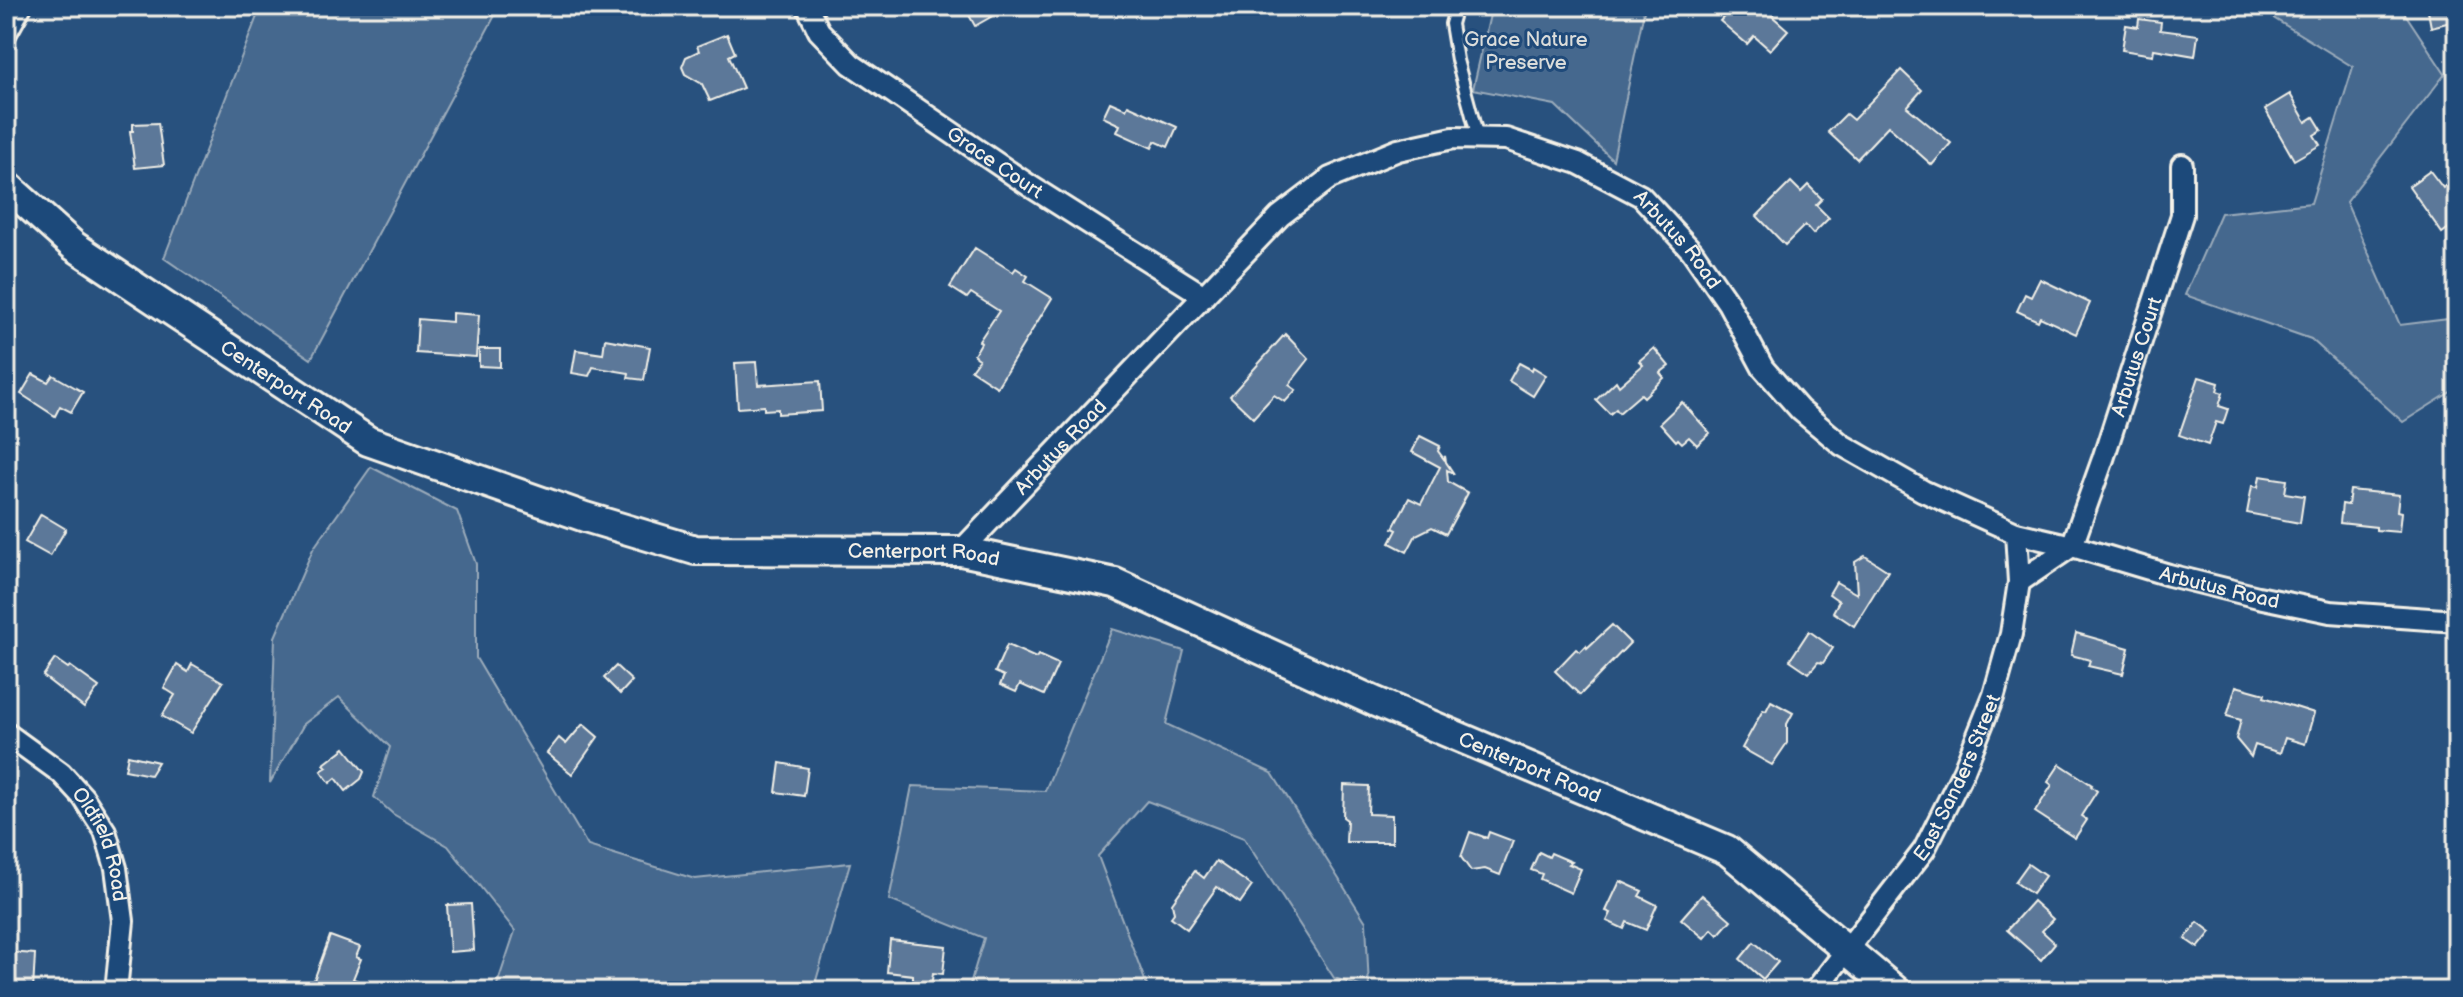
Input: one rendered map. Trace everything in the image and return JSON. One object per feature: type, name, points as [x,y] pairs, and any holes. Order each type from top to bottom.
[{"type":"main road","name":"Centerport Road","points":[[6,185],[74,246],[368,441],[585,517],[695,550],[961,551],[1115,583],[1376,702],[1727,850],[1896,991]]},
{"type":"street","points":[[6,33],[21,6]]},
{"type":"street","name":"Grace Court","points":[[807,6],[819,31],[851,64],[1030,186],[1204,296]]},
{"type":"street","name":"Arbutus Road","points":[[961,551],[1280,216],[1330,178],[1398,150],[1453,138],[1506,139],[1578,163],[1641,196],[1692,251],[1728,303],[1763,368],[1800,410],[1842,445],[1923,491],[2016,533],[2169,575],[2330,612],[2457,621]]},
{"type":"street","name":"Arbutus Court","points":[[2072,546],[2182,215],[2182,165]]},
{"type":"street","name":"East Sanders Street","points":[[1815,991],[1924,850],[1964,770],[1998,680],[2011,634],[2019,582],[2016,533]]},
{"type":"street","points":[[2019,582],[2072,546]]},
{"type":"street","name":"Oldfield Road","points":[[6,733],[61,773],[83,797],[105,831],[116,868],[123,921],[116,991]]},
{"type":"lane","points":[[1456,6],[1451,24],[1457,60],[1478,138]]},
{"type":"green space","points":[[261,6],[500,6],[311,359],[164,258]]},
{"type":"green space","name":"Grace Nature Preserve","points":[[1492,6],[1645,6],[1613,160],[1555,105],[1473,89]]},
{"type":"green space","points":[[2254,6],[2400,6],[2445,74],[2346,202],[2400,325],[2457,318],[2457,388],[2403,422],[2311,339],[2185,295],[2221,213],[2311,203],[2353,67]]},
{"type":"green space","points":[[371,467],[457,511],[476,564],[476,658],[588,846],[695,879],[850,863],[813,991],[495,991],[515,931],[448,846],[393,814],[374,797],[390,747],[339,697],[304,724],[270,783],[275,637],[313,549]]},
{"type":"green space","points":[[1112,629],[1184,651],[1166,724],[1272,773],[1366,922],[1369,989],[1334,978],[1244,838],[1147,801],[1098,856],[1149,991],[968,991],[984,938],[889,900],[912,786],[1045,791]]},
{"type":"building","points":[[964,6],[1010,6],[975,26]]},
{"type":"building","points":[[1733,6],[1766,6],[1788,30],[1770,50],[1754,36],[1747,44],[1720,21]]},
{"type":"building","points":[[2427,6],[2451,6],[2455,21],[2431,27]]},
{"type":"building","points":[[2139,19],[2161,22],[2160,30],[2198,35],[2195,56],[2154,49],[2153,55],[2122,50],[2126,25],[2138,27]]},
{"type":"building","points":[[727,34],[735,53],[729,56],[743,88],[710,101],[702,84],[685,74],[682,67],[686,57],[699,51],[697,46]]},
{"type":"building","points":[[1901,70],[1922,90],[1907,107],[1951,143],[1932,165],[1888,126],[1857,159],[1828,132],[1846,114],[1853,120]]},
{"type":"building","points":[[2290,94],[2306,122],[2314,117],[2322,130],[2314,135],[2320,145],[2294,160],[2265,109]]},
{"type":"building","points":[[1110,102],[1126,109],[1128,105],[1177,127],[1168,147],[1155,141],[1152,148],[1117,132],[1120,125],[1103,117]]},
{"type":"building","points":[[158,123],[164,165],[135,168],[130,131],[133,131],[133,124]]},
{"type":"building","points":[[2430,171],[2457,200],[2457,222],[2442,233],[2409,186]]},
{"type":"building","points":[[1791,182],[1801,192],[1808,185],[1822,199],[1816,205],[1829,218],[1813,234],[1805,225],[1785,245],[1757,216]]},
{"type":"building","points":[[975,248],[1013,272],[1016,268],[1028,276],[1025,281],[1052,298],[997,387],[971,370],[979,359],[974,355],[981,343],[979,341],[999,311],[971,293],[967,298],[950,287]]},
{"type":"building","points":[[2040,279],[2090,303],[2076,334],[2040,317],[2038,321],[2017,311],[2025,294],[2031,297]]},
{"type":"building","points":[[452,313],[479,315],[476,357],[416,353],[418,319],[452,322]]},
{"type":"building","points":[[1285,334],[1309,359],[1289,385],[1296,390],[1285,402],[1274,395],[1253,418],[1230,396]]},
{"type":"building","points":[[605,339],[650,347],[644,380],[628,378],[629,373],[593,367],[589,376],[572,373],[576,350],[603,354]]},
{"type":"building","points":[[1654,348],[1669,366],[1660,373],[1664,378],[1644,397],[1641,394],[1619,413],[1616,409],[1610,414],[1596,400],[1616,381],[1619,386],[1643,365],[1639,361]]},
{"type":"building","points":[[479,349],[500,349],[500,367],[479,366]]},
{"type":"building","points":[[756,362],[758,385],[820,381],[822,411],[778,414],[778,409],[764,410],[764,406],[738,408],[735,363]]},
{"type":"building","points":[[1519,363],[1546,375],[1533,396],[1509,381]]},
{"type":"building","points":[[33,374],[48,382],[53,375],[83,392],[71,412],[60,406],[55,416],[21,394]]},
{"type":"building","points":[[2199,377],[2219,383],[2217,391],[2223,393],[2219,406],[2228,409],[2223,424],[2216,422],[2208,445],[2179,435]]},
{"type":"building","points":[[1682,402],[1710,433],[1697,445],[1689,437],[1682,443],[1678,439],[1676,441],[1660,423]]},
{"type":"building","points":[[1420,436],[1440,446],[1438,451],[1444,459],[1445,456],[1454,474],[1447,470],[1448,482],[1468,493],[1446,534],[1432,527],[1416,535],[1407,552],[1390,543],[1397,530],[1393,528],[1409,498],[1421,504],[1440,467],[1412,452]]},
{"type":"building","points":[[2260,476],[2287,480],[2285,493],[2304,496],[2300,523],[2247,513],[2252,486],[2258,487]]},
{"type":"building","points":[[2350,490],[2399,495],[2399,532],[2340,523],[2342,504],[2348,505]]},
{"type":"building","points":[[41,514],[66,529],[50,556],[25,542]]},
{"type":"building","points":[[1865,556],[1888,571],[1854,626],[1833,612],[1839,601],[1829,594],[1836,582],[1857,594],[1855,562]]},
{"type":"building","points":[[1612,625],[1630,643],[1580,695],[1555,671],[1576,649],[1580,652],[1587,648]]},
{"type":"building","points":[[1809,631],[1833,648],[1823,663],[1818,662],[1809,673],[1790,660]]},
{"type":"building","points":[[2076,633],[2129,648],[2123,674],[2088,666],[2090,660],[2071,655]]},
{"type":"building","points":[[1007,645],[1058,664],[1044,695],[1020,684],[1016,692],[1000,685],[1004,676],[995,672]]},
{"type":"building","points":[[55,659],[99,687],[84,708],[43,676]]},
{"type":"building","points":[[192,664],[223,682],[191,733],[162,716],[175,695],[164,688],[177,665],[188,672]]},
{"type":"building","points":[[616,666],[632,681],[620,694],[604,678]]},
{"type":"building","points":[[2236,686],[2314,713],[2305,744],[2285,738],[2280,753],[2255,745],[2251,757],[2236,739],[2241,720],[2227,716]]},
{"type":"building","points":[[1771,701],[1793,713],[1787,724],[1787,743],[1772,765],[1742,748]]},
{"type":"building","points":[[583,724],[598,737],[572,774],[547,753],[559,738],[566,744]]},
{"type":"building","points":[[345,748],[364,772],[361,779],[346,791],[336,778],[330,783],[321,771],[327,767],[324,764]]},
{"type":"building","points":[[128,755],[158,762],[150,775],[125,770]]},
{"type":"building","points":[[780,763],[808,768],[804,796],[776,792]]},
{"type":"building","points":[[2060,764],[2097,791],[2081,816],[2087,820],[2075,838],[2035,812],[2052,785],[2048,782]]},
{"type":"building","points":[[1344,785],[1369,786],[1368,814],[1392,815],[1392,842],[1346,842]]},
{"type":"building","points":[[1470,832],[1487,838],[1489,832],[1513,841],[1500,875],[1485,869],[1471,871],[1461,857]]},
{"type":"building","points":[[1539,852],[1549,857],[1551,853],[1581,869],[1571,893],[1540,879],[1542,874],[1531,870]]},
{"type":"building","points":[[1216,861],[1252,886],[1240,903],[1217,887],[1187,929],[1171,917],[1174,913],[1172,903],[1195,871],[1204,878]]},
{"type":"building","points":[[2028,864],[2045,876],[2032,894],[2015,882]]},
{"type":"building","points":[[1620,881],[1642,891],[1639,896],[1657,905],[1646,930],[1627,922],[1624,929],[1607,921],[1611,913],[1606,911]]},
{"type":"building","points":[[1702,895],[1731,920],[1718,935],[1712,929],[1704,938],[1681,919]]},
{"type":"building","points":[[2033,901],[2053,919],[2042,931],[2055,943],[2041,960],[2007,930]]},
{"type":"building","points":[[471,904],[474,950],[450,952],[447,905]]},
{"type":"building","points":[[2198,922],[2211,932],[2198,948],[2185,939]]},
{"type":"building","points":[[330,936],[360,947],[356,957],[361,959],[353,979],[382,991],[310,991]]},
{"type":"building","points":[[890,940],[946,946],[943,974],[933,973],[931,987],[913,986],[913,975],[887,972]]},
{"type":"building","points":[[1754,942],[1778,962],[1763,979],[1740,959]]},
{"type":"building","points":[[8,952],[35,954],[33,991],[6,991]]}]
